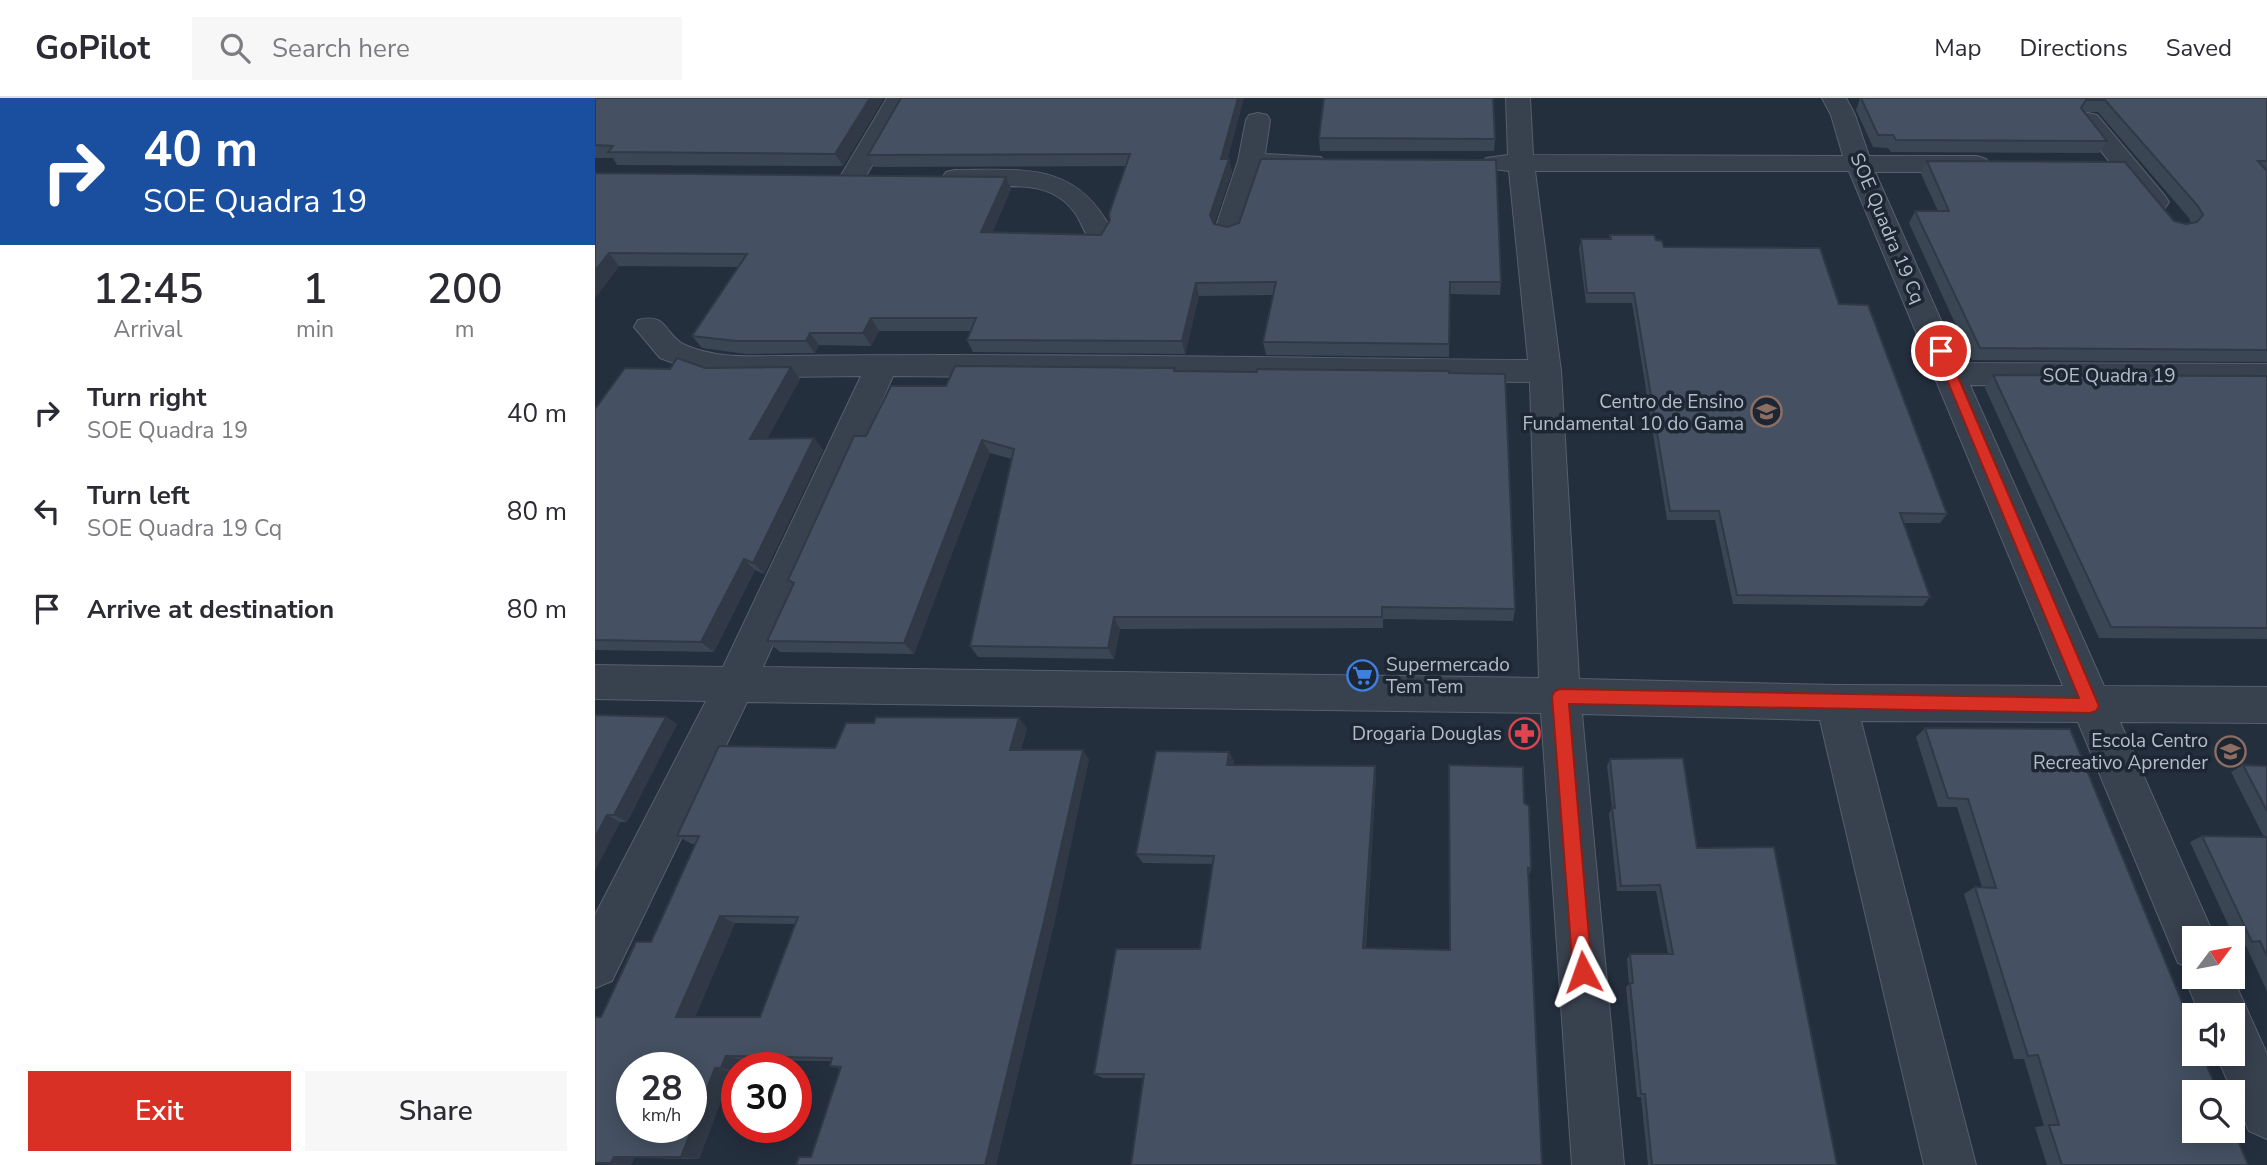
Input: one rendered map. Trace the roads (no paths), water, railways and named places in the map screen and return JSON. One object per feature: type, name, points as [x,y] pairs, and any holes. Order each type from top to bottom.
[{"type":"street","points":[[853,177],[899,98]]},
{"type":"street","points":[[1518,98],[1521,163],[1545,371],[1560,696],[1598,1165]]},
{"type":"street","name":"SOE Quadra 19 Cq","points":[[1835,98],[1859,165],[1951,374],[2090,706]]},
{"type":"street","points":[[1229,229],[1251,161],[1258,120]]},
{"type":"street","points":[[2088,120],[2168,215]]},
{"type":"street","points":[[1251,161],[1332,162]]},
{"type":"street","points":[[1467,163],[1999,164]]},
{"type":"street","points":[[2097,164],[2125,164]]},
{"type":"street","points":[[826,177],[881,177]]},
{"type":"street","points":[[936,178],[1031,179],[1055,184],[1069,192],[1085,207],[1098,231]]},
{"type":"street","points":[[649,327],[671,351],[715,367],[881,365],[1545,371]]},
{"type":"street","points":[[595,964],[735,684],[881,365]]},
{"type":"street","name":"SOE Quadra 19","points":[[1951,374],[2267,375]]},
{"type":"street","points":[[595,682],[1560,696],[1836,704],[2267,705]]},
{"type":"street","points":[[1836,704],[1949,1165]]},
{"type":"street","points":[[2090,706],[2186,926]]},
{"type":"street","points":[[2245,1063],[2267,1113]]},
{"type":"place","name":"Centro de Ensino Fundamental 10 do Gama","points":[[1767,412]]},
{"type":"place","name":"Supermercado Tem Tem","points":[[1363,675]]},
{"type":"place","name":"Drogaria Douglas","points":[[1525,733]]},
{"type":"place","name":"Escola Centro Recreativo Aprender","points":[[2231,751]]}]
